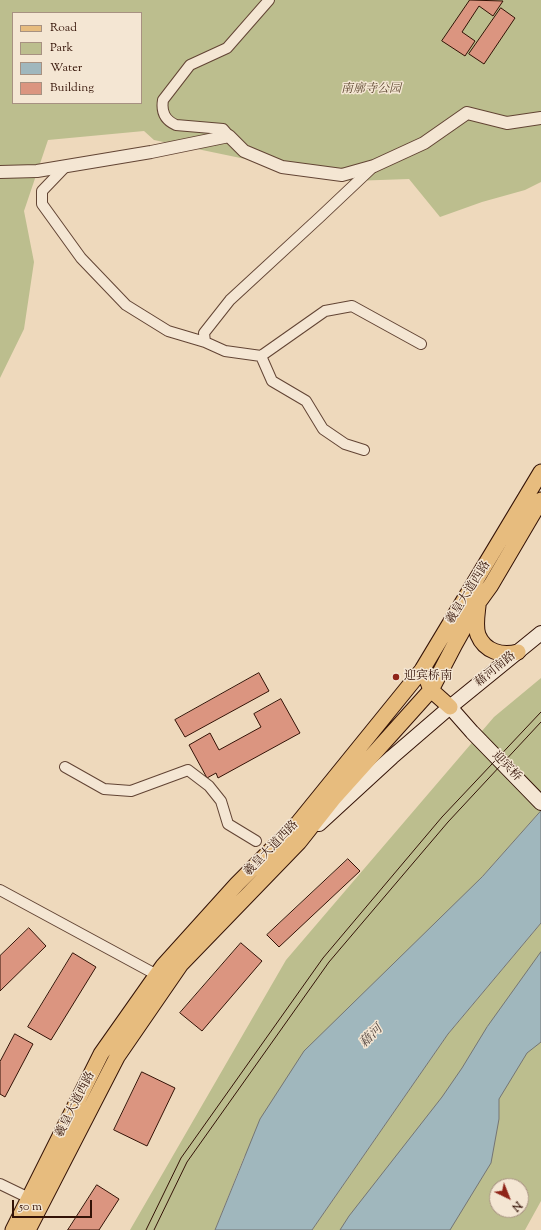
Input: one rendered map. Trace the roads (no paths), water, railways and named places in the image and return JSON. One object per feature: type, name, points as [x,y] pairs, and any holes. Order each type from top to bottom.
[{"type":"main road","name":"羲皇大道西路","points":[[13,1230],[102,1054],[163,966],[237,884],[298,823],[422,670],[541,472]]},
{"type":"main road","name":"羲皇大道西路","points":[[28,1230],[117,1057],[181,964],[299,842],[333,799],[431,690],[478,603],[491,585],[541,500]]},
{"type":"main road","points":[[478,603],[478,634],[482,642],[490,649],[498,653],[508,654],[518,652]]},
{"type":"main road","name":"藉河南路","points":[[299,842],[392,757],[450,707],[541,633]]},
{"type":"main road","points":[[422,670],[431,690],[450,707]]},
{"type":"main road","name":"迎宾桥","points":[[450,707],[472,732],[541,803]]},
{"type":"street","points":[[269,0],[227,48],[190,65],[163,100],[162,106],[166,118],[176,125],[223,129],[244,151],[282,167],[342,175],[374,166],[424,143],[467,113],[507,123],[541,118]]},
{"type":"street","points":[[0,172],[37,171],[151,152],[229,136]]},
{"type":"street","points":[[65,166],[42,191],[42,204],[81,258],[126,306],[168,331],[205,342],[225,351],[261,356],[325,311],[352,306],[421,344]]},
{"type":"street","points":[[205,342],[204,332],[230,300],[374,166]]},
{"type":"street","points":[[261,356],[272,381],[306,401],[323,429],[346,444],[364,450]]},
{"type":"street","points":[[65,766],[104,789],[131,791],[188,770],[210,786],[221,801],[228,824],[256,841]]},
{"type":"street","points":[[0,890],[157,975]]},
{"type":"street","points":[[0,1184],[29,1198]]},
{"type":"water","name":"藉河","points":[[541,811],[541,923],[448,1034],[312,1230],[215,1230],[260,1119],[304,1051],[482,877]]},
{"type":"water","points":[[541,952],[541,1042],[527,1053],[499,1099],[499,1119],[491,1163],[450,1230],[340,1230],[349,1216],[442,1097],[487,1027]]},
{"type":"tram line","points":[[146,1230],[181,1158],[323,958],[442,817],[541,712]]},
{"type":"tram line","points":[[154,1230],[187,1162],[329,962],[448,822],[541,722]]},
{"type":"place","name":"迎宾桥南","points":[[396,677]]},
{"type":"park label","name":"南廓寺公园","points":[[371,90]]}]
